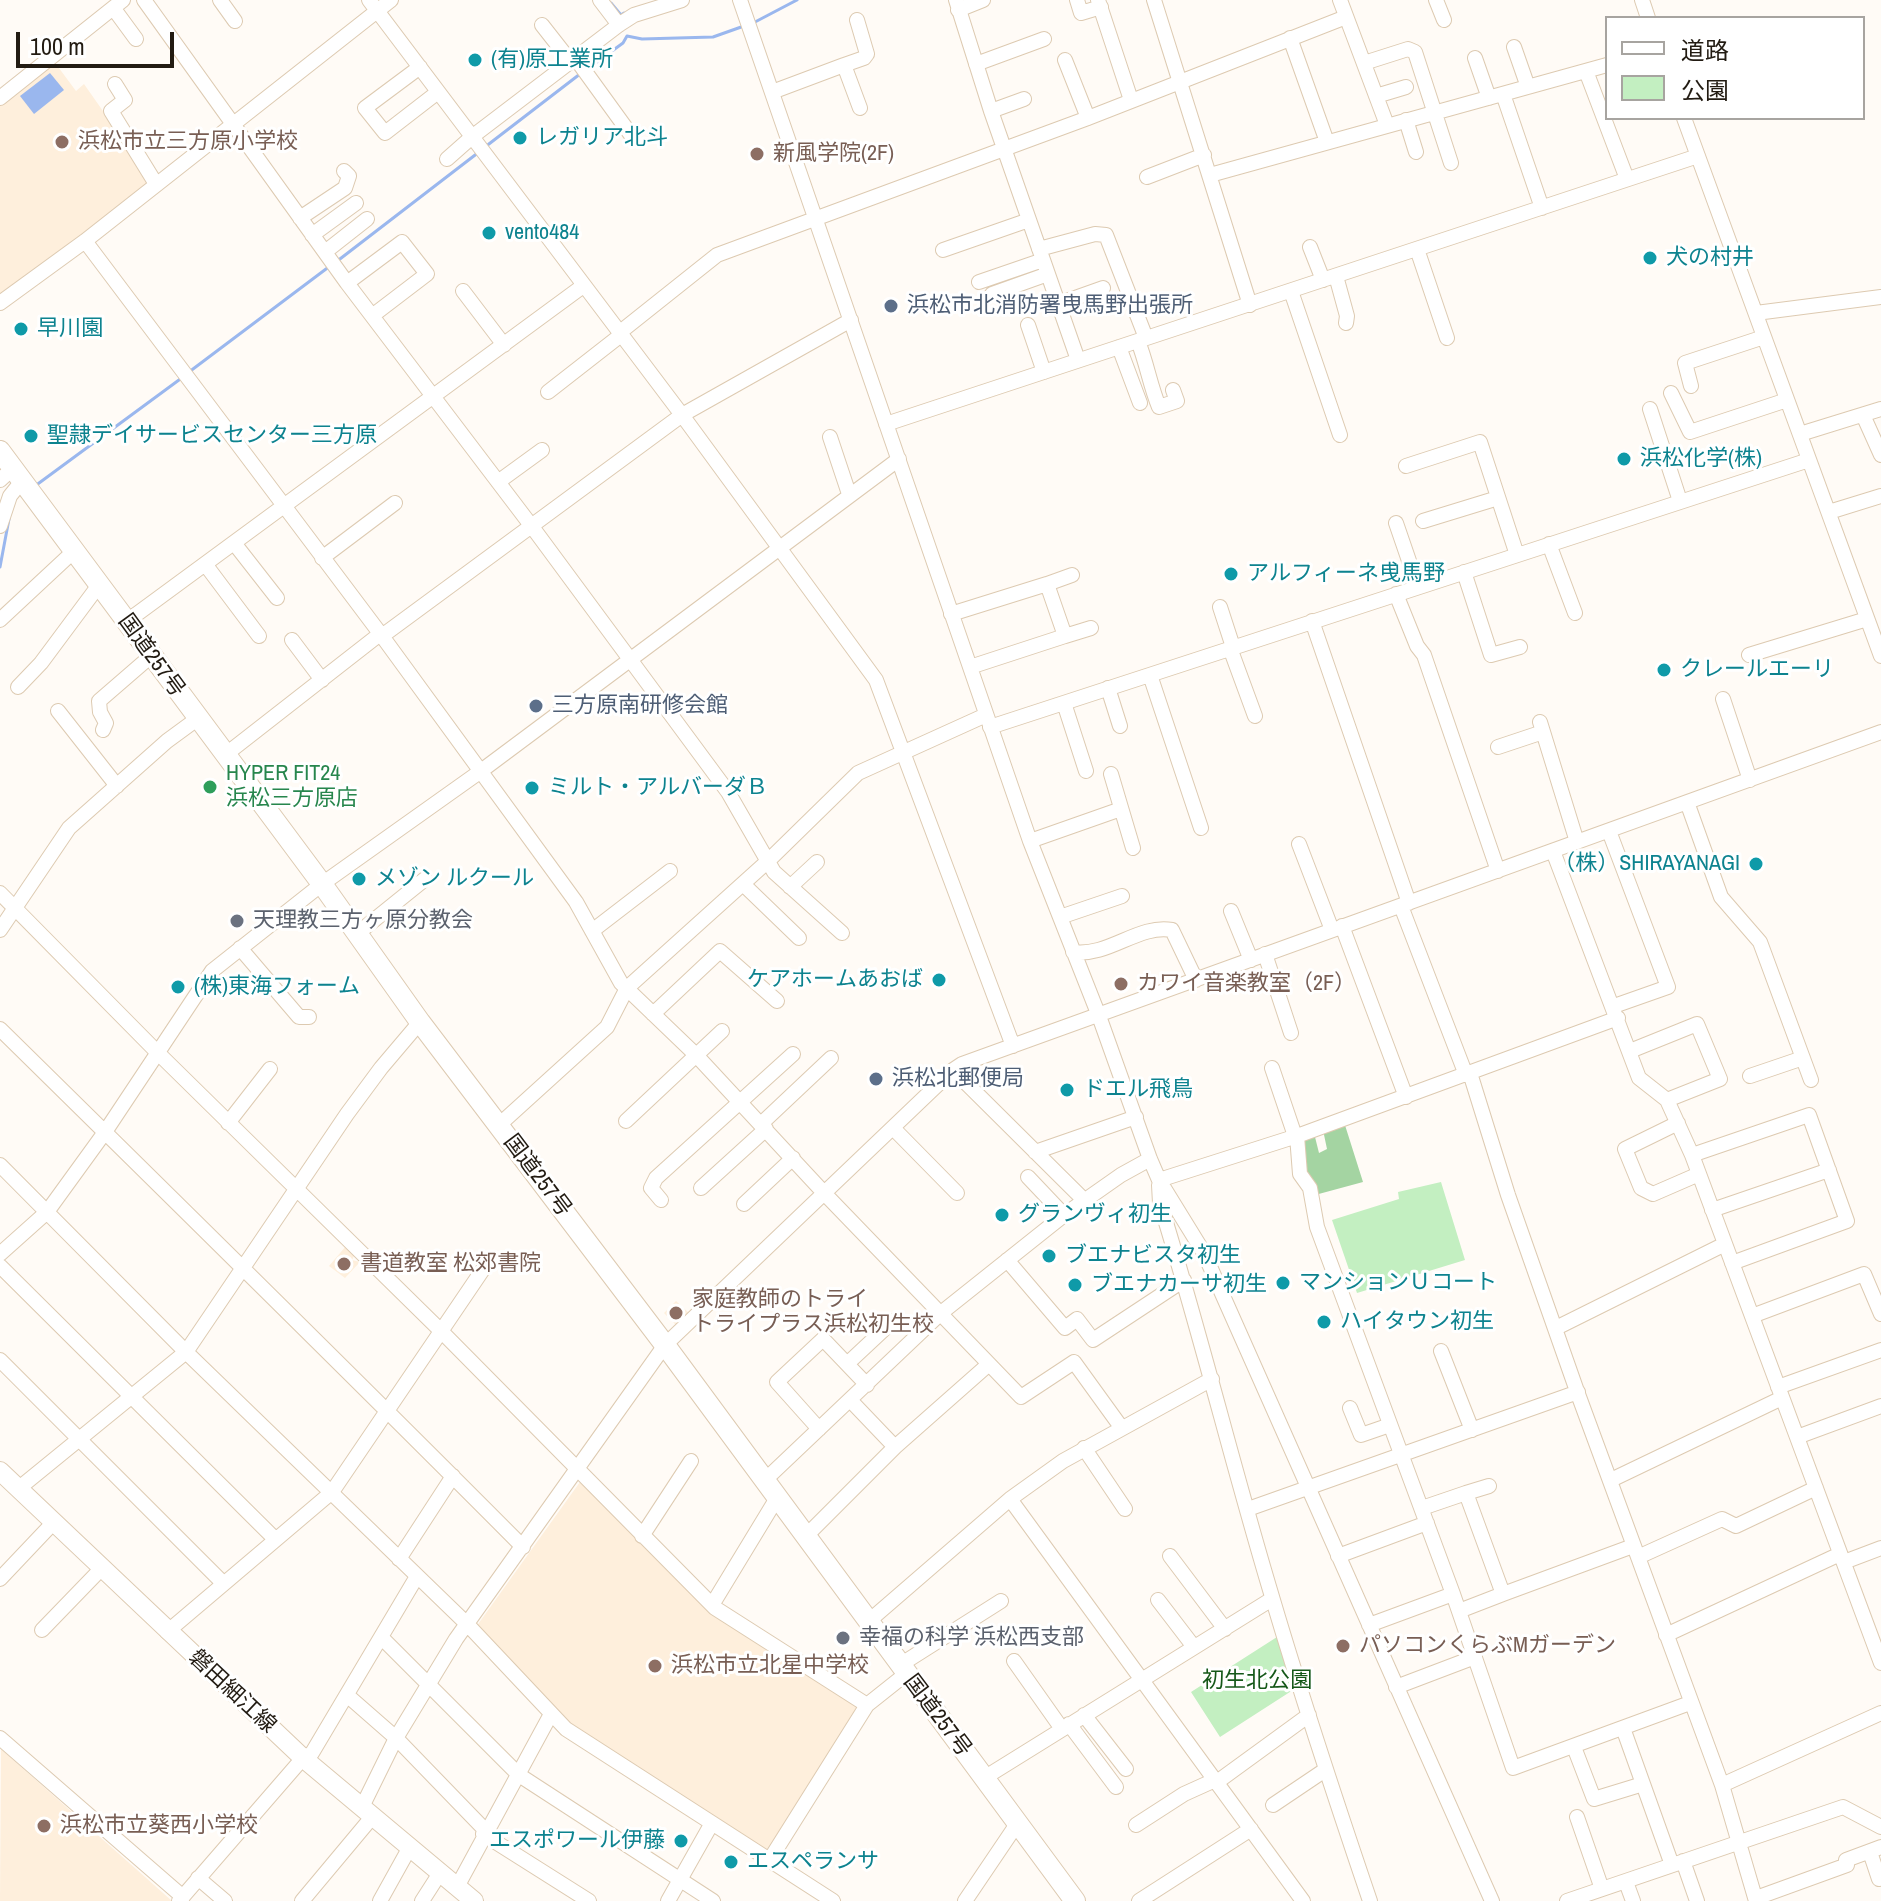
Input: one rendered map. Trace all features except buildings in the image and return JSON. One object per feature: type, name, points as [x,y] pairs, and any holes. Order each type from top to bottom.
[{"type":"highway","name":"国道257号","points":[[0,451],[19,483],[322,884],[420,1022],[665,1345],[1075,1901]]},
{"type":"main road","name":"磐田細江線","points":[[0,1471],[303,1758],[474,1901]]},
{"type":"street","points":[[144,0],[312,235],[728,792],[768,861],[790,887],[842,933]]},
{"type":"street","points":[[220,0],[235,21]]},
{"type":"street","points":[[0,303],[85,241],[232,124],[373,6],[391,0]]},
{"type":"street","points":[[600,0],[623,22]]},
{"type":"street","points":[[447,159],[479,146],[573,61],[623,22],[682,0]]},
{"type":"street","points":[[740,0],[1030,841],[1099,1016],[1150,1159],[1159,1180],[1204,1253],[1492,1901]]},
{"type":"street","points":[[983,0],[957,5],[1078,360]]},
{"type":"street","points":[[1077,0],[1081,13],[1099,4],[1131,100]]},
{"type":"street","points":[[1154,0],[1250,305]]},
{"type":"street","points":[[1340,0],[1387,125]]},
{"type":"street","points":[[1436,0],[1444,20]]},
{"type":"street","points":[[0,98],[118,5],[136,39]]},
{"type":"street","points":[[373,6],[682,415],[876,680],[1013,1046]]},
{"type":"street","points":[[548,392],[717,255],[1088,118],[1346,17]]},
{"type":"street","points":[[772,92],[864,58],[867,54],[857,20]]},
{"type":"street","points":[[542,25],[589,77],[631,135]]},
{"type":"street","points":[[1290,38],[1327,142]]},
{"type":"street","points":[[976,64],[1044,39]]},
{"type":"street","points":[[1514,47],[1528,87]]},
{"type":"street","points":[[1364,63],[1408,49],[1415,52],[1451,163]]},
{"type":"street","points":[[1475,58],[1496,96],[1542,208]]},
{"type":"street","points":[[1065,60],[1088,118]]},
{"type":"street","points":[[844,65],[860,108]]},
{"type":"street","points":[[1210,175],[1605,66]]},
{"type":"street","points":[[420,67],[365,108],[385,133],[438,92]]},
{"type":"street","points":[[1586,71],[1627,179]]},
{"type":"street","points":[[115,84],[125,100],[111,111],[156,184]]},
{"type":"street","points":[[1376,96],[1406,87]]},
{"type":"street","points":[[991,111],[1024,99]]},
{"type":"street","points":[[1406,120],[1416,152]]},
{"type":"street","points":[[1685,120],[1881,656]]},
{"type":"street","points":[[1147,177],[1204,155]]},
{"type":"street","points":[[886,424],[1698,156]]},
{"type":"street","points":[[300,218],[345,188],[349,176],[344,171]]},
{"type":"street","points":[[312,235],[356,203]]},
{"type":"street","points":[[336,267],[367,219]]},
{"type":"street","points":[[943,250],[1029,220]]},
{"type":"street","points":[[992,294],[1043,261],[1095,234],[1106,235],[1142,340],[1150,386],[1159,407],[1177,401],[1173,390]]},
{"type":"street","points":[[85,241],[381,635],[576,902],[621,983],[740,1100],[825,1194],[1021,1397],[1074,1362],[1121,1427]]},
{"type":"street","points":[[336,267],[402,242],[427,274],[372,316]]},
{"type":"street","points":[[1310,247],[1329,278],[1347,316],[1346,323]]},
{"type":"street","points":[[1417,249],[1447,338]]},
{"type":"street","points":[[979,282],[1043,261]]},
{"type":"street","points":[[126,622],[583,286]]},
{"type":"street","points":[[1058,304],[1103,288]]},
{"type":"street","points":[[463,291],[504,345]]},
{"type":"street","points":[[1291,291],[1340,435]]},
{"type":"street","points":[[1756,313],[1881,297]]},
{"type":"street","points":[[225,755],[381,635],[533,528],[682,415],[851,320]]},
{"type":"street","points":[[1028,325],[1044,372]]},
{"type":"street","points":[[1691,386],[1685,363],[1764,337]]},
{"type":"street","points":[[1119,347],[1140,403]]},
{"type":"street","points":[[1671,393],[1690,432],[1787,400]]},
{"type":"street","points":[[1650,409],[1680,501]]},
{"type":"street","points":[[1800,434],[1881,409]]},
{"type":"street","points":[[1863,415],[1881,455]]},
{"type":"street","points":[[830,437],[849,494]]},
{"type":"street","points":[[1406,466],[1480,442],[1517,555]]},
{"type":"street","points":[[498,482],[542,450]]},
{"type":"street","points":[[0,1254],[47,1212],[105,1132],[212,971],[322,884],[481,771],[899,459]]},
{"type":"street","points":[[499,1125],[607,1027],[627,988],[768,861],[858,773],[903,752],[988,721],[1064,703],[1809,460]]},
{"type":"street","points":[[0,526],[10,496],[19,483]]},
{"type":"street","points":[[1829,512],[1881,496]]},
{"type":"street","points":[[1423,521],[1498,498]]},
{"type":"street","points":[[322,558],[395,503]]},
{"type":"street","points":[[1396,523],[1418,587]]},
{"type":"street","points":[[234,543],[277,598]]},
{"type":"street","points":[[1549,544],[1575,613]]},
{"type":"street","points":[[0,620],[73,552]]},
{"type":"street","points":[[205,564],[259,636]]},
{"type":"street","points":[[1464,572],[1491,655],[1520,647]]},
{"type":"street","points":[[951,614],[1072,575]]},
{"type":"street","points":[[1047,584],[1065,636]]},
{"type":"street","points":[[18,687],[41,663],[99,585]]},
{"type":"street","points":[[1396,594],[1438,694],[1498,871]]},
{"type":"street","points":[[1220,607],[1255,716]]},
{"type":"street","points":[[1749,655],[1867,619]]},
{"type":"street","points":[[1312,621],[1405,904],[1468,1074],[1578,1392],[1722,1785],[1756,1900],[1847,1865],[1846,1860],[1875,1849],[1881,1878]]},
{"type":"street","points":[[970,667],[1091,628]]},
{"type":"street","points":[[292,640],[322,680]]},
{"type":"street","points":[[103,730],[106,723],[99,701],[151,656]]},
{"type":"street","points":[[1150,675],[1201,828]]},
{"type":"street","points":[[1108,688],[1120,726]]},
{"type":"street","points":[[1723,699],[1750,780]]},
{"type":"street","points":[[1064,703],[1086,771]]},
{"type":"street","points":[[58,711],[117,786]]},
{"type":"street","points":[[0,930],[69,828],[167,741],[197,719]]},
{"type":"street","points":[[1498,747],[1542,727],[1577,842]]},
{"type":"street","points":[[302,1901],[368,1811],[396,1738],[467,1624],[665,1345],[953,1070],[962,1064],[1881,732]]},
{"type":"street","points":[[1111,774],[1133,848]]},
{"type":"street","points":[[1687,802],[1721,897],[1760,942],[1811,1080]]},
{"type":"street","points":[[1030,841],[1121,809]]},
{"type":"street","points":[[1159,1180],[1296,1136],[1468,1074],[1668,987],[1609,831]]},
{"type":"street","points":[[1299,844],[1406,1097]]},
{"type":"street","points":[[1553,851],[1639,1078],[1667,1100],[1692,1155],[1881,1663]]},
{"type":"street","points":[[790,887],[817,862]]},
{"type":"street","points":[[592,931],[670,871]]},
{"type":"street","points":[[358,933],[425,879]]},
{"type":"street","points":[[743,884],[799,938]]},
{"type":"street","points":[[0,893],[712,1605],[867,1705]]},
{"type":"street","points":[[1060,917],[1122,896]]},
{"type":"street","points":[[1231,911],[1258,957],[1291,1033]]},
{"type":"street","points":[[1073,952],[1088,954],[1156,930],[1172,930],[1196,980]]},
{"type":"street","points":[[240,948],[299,1017],[309,1017]]},
{"type":"street","points":[[653,1014],[720,951],[777,1001]]},
{"type":"street","points":[[18,1489],[186,1352],[381,1068],[420,1022]]},
{"type":"street","points":[[1630,1051],[1697,1024],[1720,1079],[1667,1100]]},
{"type":"street","points":[[0,1029],[245,1268],[523,1547]]},
{"type":"street","points":[[626,1121],[722,1031]]},
{"type":"street","points":[[661,1200],[651,1188],[652,1183],[793,1054]]},
{"type":"street","points":[[701,1188],[831,1058]]},
{"type":"street","points":[[1750,1076],[1803,1058]]},
{"type":"street","points":[[1272,1068],[1296,1136],[1300,1174],[1310,1188],[1317,1227],[1422,1508],[1513,1768],[1690,1703]]},
{"type":"street","points":[[228,1123],[270,1069]]},
{"type":"street","points":[[953,1070],[1085,1201]]},
{"type":"street","points":[[1692,1155],[1809,1115],[1847,1221],[1732,1263]]},
{"type":"street","points":[[1035,1152],[1136,1117]]},
{"type":"street","points":[[1678,1123],[1625,1149],[1641,1188],[1653,1194],[1699,1174]]},
{"type":"street","points":[[893,1128],[957,1193]]},
{"type":"street","points":[[744,1204],[793,1158]]},
{"type":"street","points":[[764,1481],[941,1313],[1064,1215],[1121,1175],[1150,1159]]},
{"type":"street","points":[[0,1165],[186,1352],[332,1492],[416,1578],[467,1624],[566,1729],[833,1901]]},
{"type":"street","points":[[1712,1210],[1829,1170]]},
{"type":"street","points":[[1028,1177],[1064,1215]]},
{"type":"street","points":[[1159,1180],[1160,1203],[1272,1599],[1370,1901]]},
{"type":"street","points":[[1556,1328],[1725,1244]]},
{"type":"street","points":[[1007,1260],[1065,1328],[1077,1319],[1093,1340],[1184,1280]]},
{"type":"street","points":[[167,1632],[332,1492],[488,1262]]},
{"type":"street","points":[[0,1266],[275,1539]]},
{"type":"street","points":[[1752,1316],[1864,1274],[1881,1314]]},
{"type":"street","points":[[847,1364],[893,1321]]},
{"type":"street","points":[[819,1429],[777,1382],[823,1339],[867,1385]]},
{"type":"street","points":[[1611,1480],[1780,1392],[1881,1350]]},
{"type":"street","points":[[1441,1351],[1472,1430]]},
{"type":"street","points":[[0,1360],[223,1583]]},
{"type":"street","points":[[805,1537],[895,1447],[989,1364]]},
{"type":"street","points":[[869,1621],[1010,1499],[1063,1461],[1212,1379]]},
{"type":"street","points":[[1248,1509],[1578,1392]]},
{"type":"street","points":[[851,1401],[895,1447]]},
{"type":"street","points":[[1797,1437],[1881,1406]]},
{"type":"street","points":[[1350,1408],[1361,1435],[1390,1425]]},
{"type":"street","points":[[1084,1448],[1125,1509]]},
{"type":"street","points":[[642,1536],[691,1461]]},
{"type":"street","points":[[399,1559],[453,1476]]},
{"type":"street","points":[[1422,1508],[1489,1486]]},
{"type":"street","points":[[1459,1611],[1636,1552],[1722,1519],[1736,1526],[1816,1488]]},
{"type":"street","points":[[1466,1493],[1503,1594]]},
{"type":"street","points":[[712,1605],[777,1498]]},
{"type":"street","points":[[1010,1499],[1303,1901]]},
{"type":"street","points":[[0,1579],[53,1523]]},
{"type":"street","points":[[1338,1556],[1427,1523]]},
{"type":"street","points":[[1666,1635],[1842,1558],[1881,1548]]},
{"type":"street","points":[[1170,1556],[1225,1629]]},
{"type":"street","points":[[42,1630],[101,1569]]},
{"type":"street","points":[[0,1738],[181,1899],[303,1758],[312,1753],[416,1578]]},
{"type":"street","points":[[1369,1625],[1453,1594]]},
{"type":"street","points":[[984,1778],[1272,1599]]},
{"type":"street","points":[[1158,1600],[1194,1647]]},
{"type":"street","points":[[769,1861],[867,1705],[903,1669],[1001,1601]]},
{"type":"street","points":[[382,1638],[519,1775],[713,1901]]},
{"type":"street","points":[[1396,1687],[1475,1657]]},
{"type":"street","points":[[1014,1661],[1116,1787]]},
{"type":"street","points":[[348,1696],[396,1738],[484,1832],[589,1901]]},
{"type":"street","points":[[1722,1785],[1881,1713]]},
{"type":"street","points":[[457,1887],[484,1832],[551,1714]]},
{"type":"street","points":[[1084,1715],[1126,1769]]},
{"type":"street","points":[[1136,1825],[1184,1794],[1216,1781],[1309,1715]]},
{"type":"street","points":[[1623,1728],[1643,1784],[1697,1901]]},
{"type":"street","points":[[1574,1747],[1594,1799],[1643,1784]]},
{"type":"street","points":[[1085,1772],[1098,1763]]},
{"type":"street","points":[[1273,1805],[1325,1770]]},
{"type":"street","points":[[1567,1901],[1843,1807],[1879,1821]]},
{"type":"street","points":[[1577,1817],[1602,1889]]},
{"type":"street","points":[[668,1901],[712,1823]]},
{"type":"street","points":[[965,1901],[1017,1824]]},
{"type":"street","points":[[1139,1901],[1251,1829]]},
{"type":"street","points":[[380,1901],[410,1847]]},
{"type":"street","points":[[422,1901],[440,1873]]},
{"type":"street","points":[[198,1878],[225,1901]]},
{"type":"street","points":[[1626,1882],[1633,1901]]},
{"type":"shaded area","name":"浜松市立三方原小学校","points":[[53,60],[76,91],[84,84],[152,181],[0,298],[0,103]]},
{"type":"shaded area","name":"書道教室 松郊書院","points":[[346,1246],[355,1254],[352,1260],[360,1262],[345,1278],[329,1266]]},
{"type":"shaded area","name":"家庭教師のトライ トライプラス浜松初生校","points":[[676,1301],[689,1313],[677,1326],[664,1313]]},
{"type":"shaded area","name":"浜松市立北星中学校","points":[[580,1482],[712,1610],[858,1705],[767,1854],[569,1726],[476,1627]]},
{"type":"shaded area","name":"浜松市立葵西小学校","points":[[1,1749],[172,1901],[0,1901]]},
{"type":"green space","points":[[1344,1122],[1363,1182],[1315,1195],[1304,1173],[1301,1138],[1314,1133],[1319,1153],[1327,1149],[1323,1130]]},
{"type":"green space","points":[[1441,1182],[1465,1260],[1357,1293],[1332,1220],[1399,1199],[1398,1192]]},
{"type":"green space","name":"初生北公園","points":[[1277,1637],[1293,1690],[1220,1737],[1191,1692]]},
{"type":"water","points":[[50,73],[64,90],[34,114],[20,96]]},
{"type":"waterway","points":[[755,22],[797,0]]},
{"type":"waterway","points":[[611,3],[621,15],[624,13]]},
{"type":"waterway","points":[[590,67],[623,43],[627,36],[642,39],[713,37],[744,26]]},
{"type":"waterway","points":[[485,147],[580,74]]},
{"type":"waterway","points":[[336,262],[479,152]]},
{"type":"waterway","points":[[189,372],[330,266]]},
{"type":"waterway","points":[[35,486],[183,377]]},
{"type":"waterway","points":[[0,567],[9,519]]},
{"type":"place","name":"(有)原工業所","points":[[475,60]]},
{"type":"place","name":"レガリア北斗","points":[[520,138]]},
{"type":"place","name":"浜松市立三方原小学校","points":[[62,142]]},
{"type":"place","name":"新風学院(2F)","points":[[757,154]]},
{"type":"place","name":"vento484","points":[[489,233]]},
{"type":"place","name":"犬の村井","points":[[1650,258]]},
{"type":"place","name":"浜松市北消防署曳馬野出張所","points":[[891,306]]},
{"type":"place","name":"早川園","points":[[21,329]]},
{"type":"place","name":"聖隷デイサービスセンター三方原","points":[[31,436]]},
{"type":"place","name":"浜松化学(株)","points":[[1624,459]]},
{"type":"place","name":"アルフィーネ曵馬野","points":[[1231,574]]},
{"type":"place","name":"クレールエーリ","points":[[1664,670]]},
{"type":"place","name":"三方原南研修会館","points":[[536,706]]},
{"type":"place","name":"HYPER FIT24 浜松三方原店","points":[[210,787]]},
{"type":"place","name":"ミルト・アルバーダＢ","points":[[532,788]]},
{"type":"place","name":"（株）SHIRAYANAGI","points":[[1756,864]]},
{"type":"place","name":"メゾン ルクール","points":[[359,879]]},
{"type":"place","name":"天理教三方ヶ原分教会","points":[[237,921]]},
{"type":"place","name":"ケアホームあおば","points":[[939,980]]},
{"type":"place","name":"カワイ音楽教室（2F）","points":[[1121,984]]},
{"type":"place","name":"(株)東海フォーム","points":[[178,987]]},
{"type":"place","name":"浜松北郵便局","points":[[876,1079]]},
{"type":"place","name":"ドエル飛鳥","points":[[1067,1090]]},
{"type":"place","name":"グランヴィ初生","points":[[1002,1215]]},
{"type":"place","name":"ブエナビスタ初生","points":[[1049,1256]]},
{"type":"place","name":"書道教室 松郊書院","points":[[344,1264]]},
{"type":"place","name":"マンションＵコート","points":[[1283,1283]]},
{"type":"place","name":"ブエナカーサ初生","points":[[1075,1285]]},
{"type":"place","name":"家庭教師のトライ トライプラス浜松初生校","points":[[676,1313]]},
{"type":"place","name":"ハイタウン初生","points":[[1324,1322]]},
{"type":"place","name":"幸福の科学 浜松西支部","points":[[843,1638]]},
{"type":"place","name":"パソコンくらぶMガーデン","points":[[1343,1646]]},
{"type":"place","name":"浜松市立北星中学校","points":[[655,1666]]},
{"type":"place","name":"浜松市立葵西小学校","points":[[44,1826]]},
{"type":"place","name":"エスポワール伊藤","points":[[681,1841]]},
{"type":"place","name":"エスペランサ","points":[[731,1862]]}]
